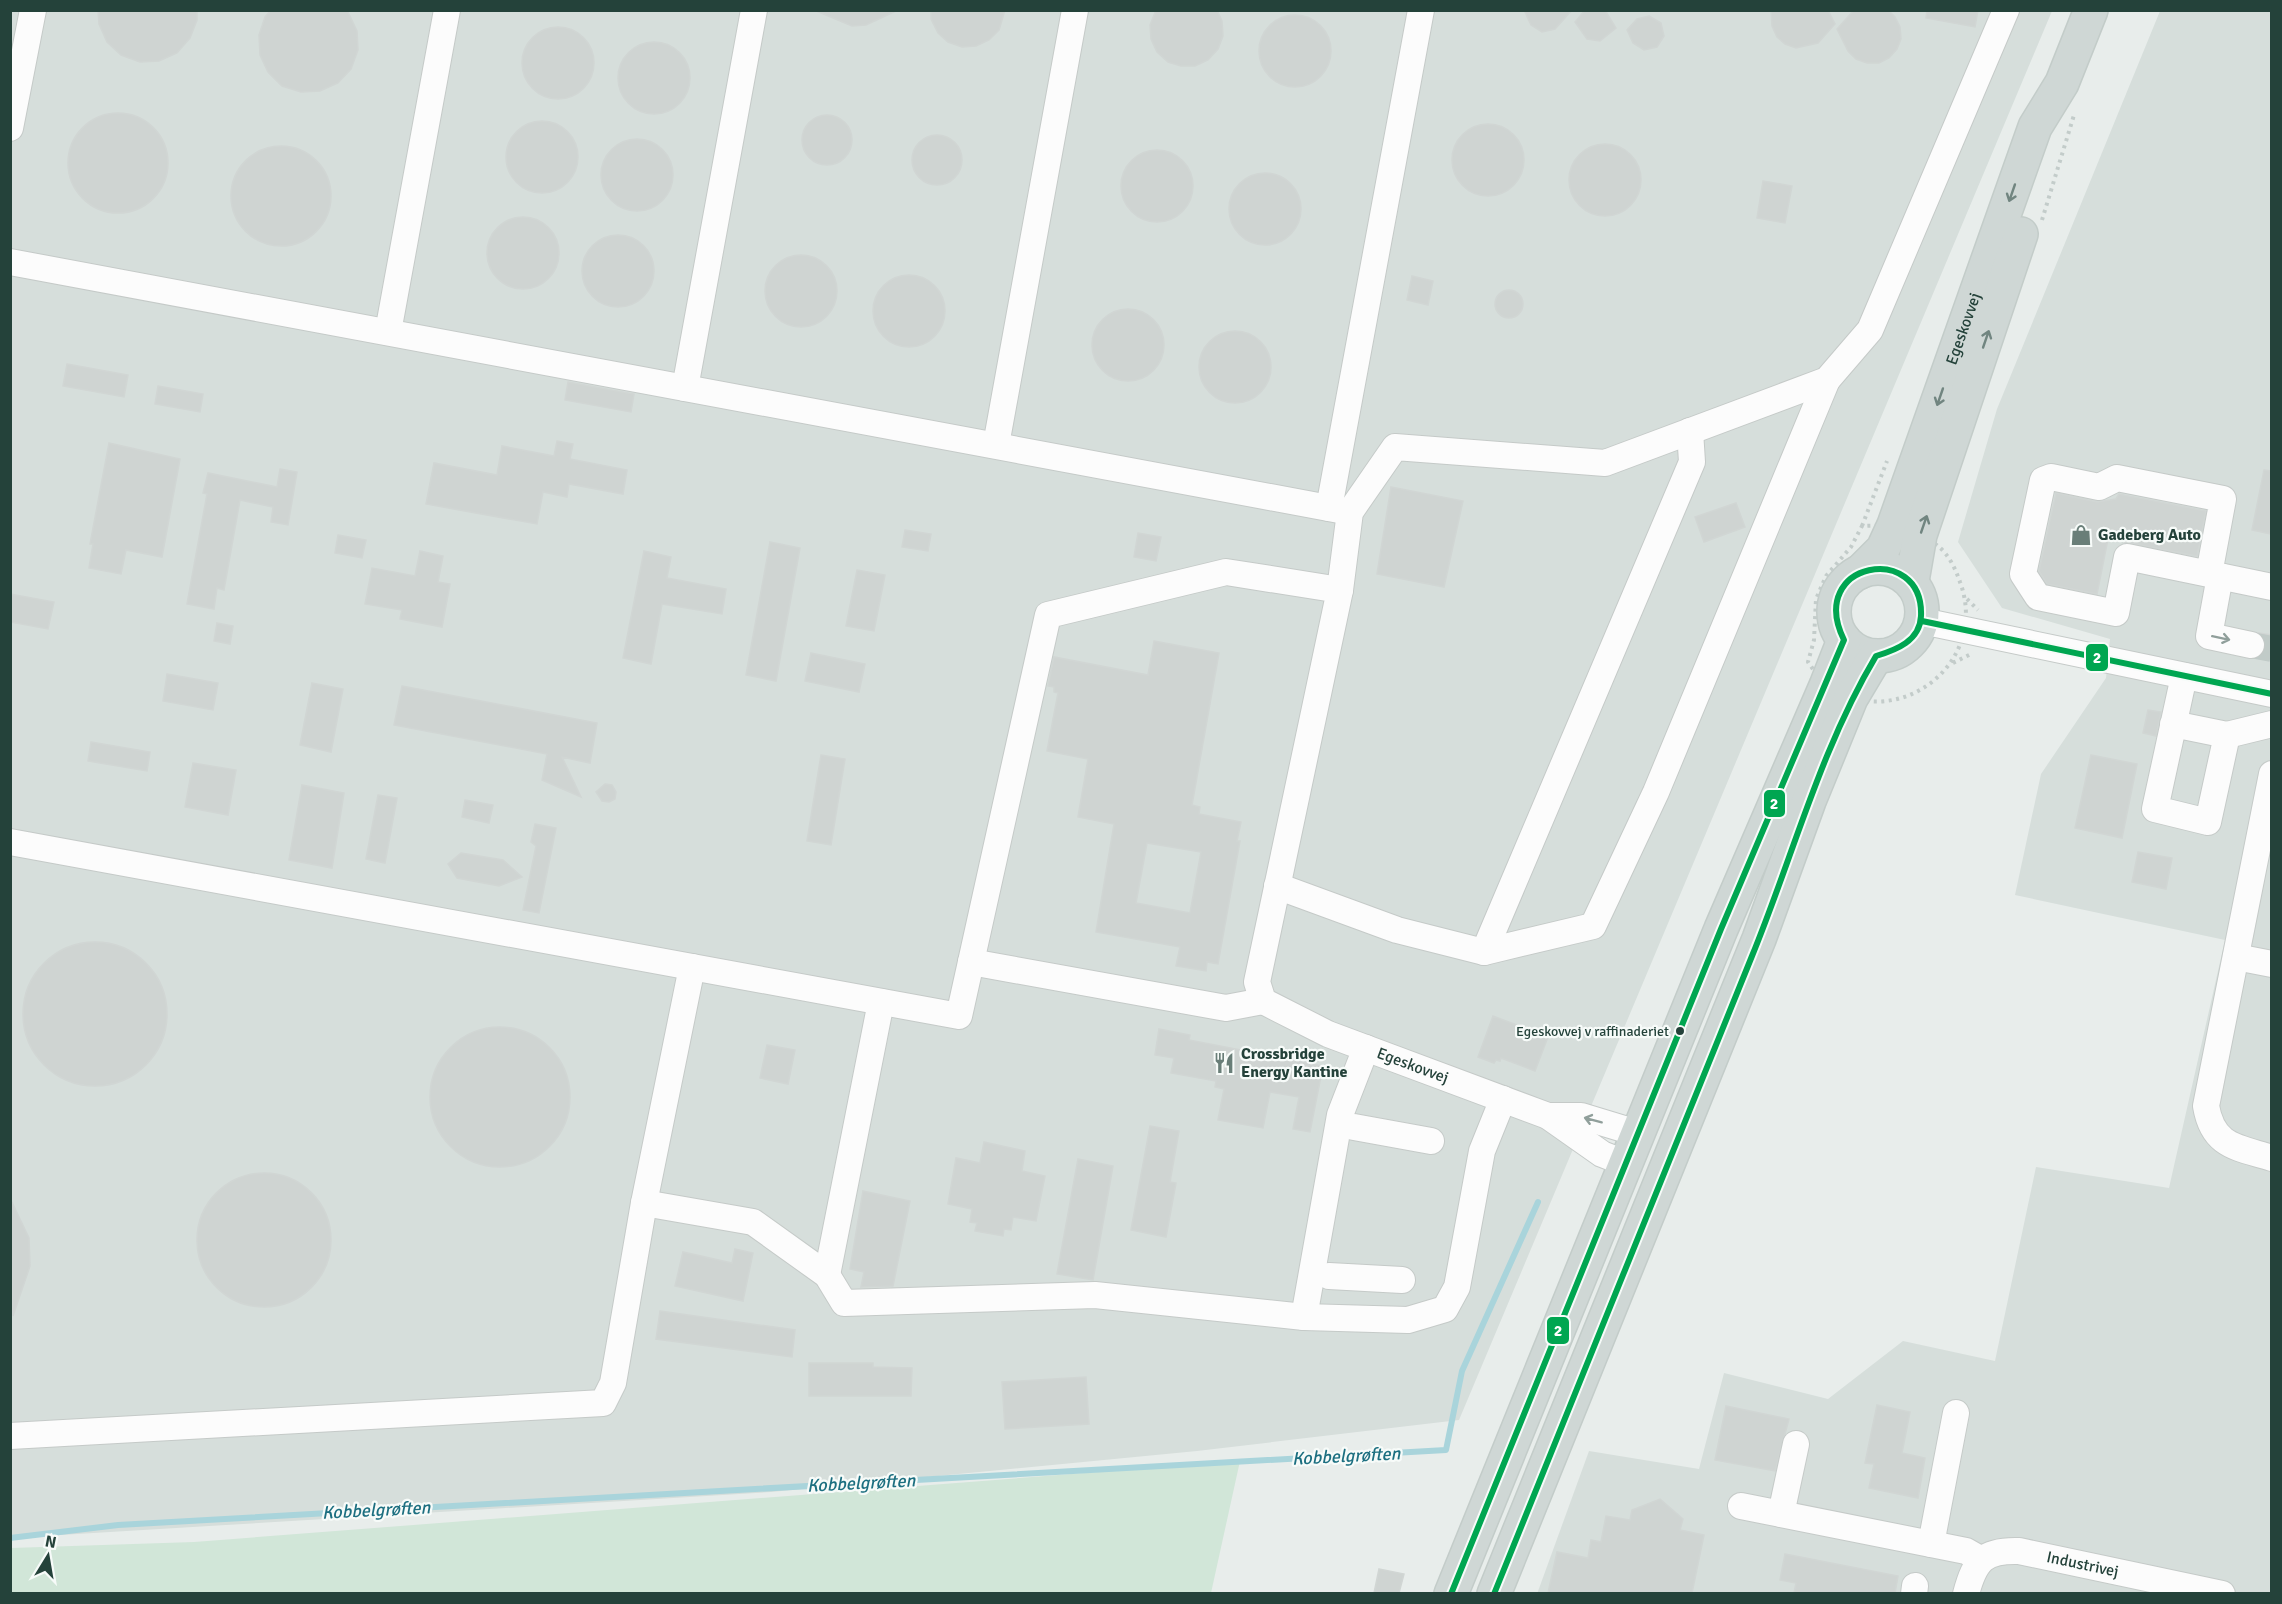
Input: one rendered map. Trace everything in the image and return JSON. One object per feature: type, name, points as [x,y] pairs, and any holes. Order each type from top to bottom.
[{"type":"main road","name":"Egeskovvej","points":[[1912,581],[1907,530],[2035,127],[2062,83],[2091,10]]},
{"type":"main road","name":"Egeskovvej","points":[[1860,572],[1883,549],[1907,530]]},
{"type":"main road","points":[[1494,1593],[1759,939],[1809,801],[1839,692],[1844,640],[1834,615],[1836,599],[1845,582],[1860,572],[1877,568],[1890,569],[1912,581],[1922,602],[1922,621],[1911,642],[1892,654],[1876,656],[1862,653],[1844,640]]},
{"type":"main road","points":[[1451,1593],[1762,828],[1839,692],[1876,656]]},
{"type":"street","points":[[10,128],[33,10]]},
{"type":"street","points":[[388,332],[447,10]]},
{"type":"street","points":[[685,388],[754,10]]},
{"type":"street","points":[[996,445],[1075,10]]},
{"type":"street","points":[[971,962],[1226,1008],[1260,991],[1277,886],[1340,590],[1340,510],[1421,10]]},
{"type":"street","points":[[1277,886],[1397,930],[1484,952],[1593,926],[1656,792],[1827,380],[1870,330],[2006,10]]},
{"type":"street","points":[[10,262],[1340,510]]},
{"type":"street","points":[[1340,510],[1395,447],[1605,463],[1827,380]]},
{"type":"street","points":[[1484,952],[1692,462],[1690,431]]},
{"type":"street","points":[[2251,645],[2209,636],[2214,575],[2223,499],[2118,478],[2099,487],[2051,477],[2043,480],[2023,574],[2038,597],[2116,613],[2127,558],[2214,575],[2271,587]]},
{"type":"street","points":[[10,842],[959,1016],[1048,615],[1226,572],[1340,590]]},
{"type":"street","points":[[1922,621],[2271,694]]},
{"type":"street","points":[[2184,676],[2155,809],[2208,822],[2227,735]]},
{"type":"street","points":[[2174,724],[2227,735],[2271,724]]},
{"type":"street","points":[[2271,774],[2206,1106],[2210,1125],[2219,1138],[2233,1146],[2271,1158]]},
{"type":"street","points":[[2236,957],[2271,964]]},
{"type":"street","points":[[10,1436],[603,1403],[613,1383],[644,1203],[692,967]]},
{"type":"street","name":"Egeskovvej","points":[[1260,991],[1328,1034],[1548,1116],[1602,1154],[1625,1163]]},
{"type":"street","points":[[827,1275],[881,1002]]},
{"type":"street","points":[[1304,1317],[1340,1115],[1366,1048]]},
{"type":"street","points":[[644,1203],[753,1222],[827,1275],[844,1303],[1095,1295],[1304,1317],[1408,1320],[1445,1309],[1457,1287],[1482,1151],[1503,1099]]},
{"type":"street","name":"Egeskovvej","points":[[1548,1116],[1581,1116],[1637,1133]]},
{"type":"street","points":[[1354,1126],[1431,1141]]},
{"type":"street","points":[[1329,1276],[1402,1280]]},
{"type":"street","points":[[1931,1544],[1956,1413]]},
{"type":"street","points":[[1781,1514],[1796,1443]]},
{"type":"street","points":[[1741,1506],[1966,1551],[1980,1559],[1971,1575],[1966,1593]]},
{"type":"street","name":"Industrivej","points":[[1980,1559],[1998,1551],[2019,1551],[2222,1593]]},
{"type":"path","points":[[1862,526],[1907,530],[1940,547],[1956,570],[1967,599],[1965,630],[1952,663],[1933,682],[1909,696],[1876,703],[1839,692],[1808,662],[1814,640],[1816,598],[1826,576],[1851,547],[1862,526]]},
{"type":"shaded area","points":[[11,11],[2052,11],[1459,1420],[1197,1451],[771,1492],[11,1538]]},
{"type":"shaded area","points":[[2160,11],[2271,11],[2271,1593],[1537,1594],[1589,1451],[1699,1469],[1724,1373],[1828,1399],[1903,1341],[1995,1361],[2036,1167],[2169,1188],[2225,940],[2015,895],[2041,774],[2106,678],[2110,639],[2002,608],[1958,542],[1997,409]]},
{"type":"green space","points":[[1240,1461],[1211,1593],[11,1593],[11,1548],[194,1542]]},
{"type":"building","points":[[98,10],[197,10],[197,20],[190,38],[177,53],[159,61],[140,62],[121,55],[107,42],[99,24]]},
{"type":"building","points":[[271,10],[347,10],[357,31],[358,50],[351,69],[338,83],[320,91],[301,92],[282,86],[268,72],[260,55],[259,35],[265,17]]},
{"type":"building","points":[[814,10],[898,10],[866,25],[852,26]]},
{"type":"building","points":[[931,10],[1005,10],[999,30],[989,40],[976,46],[962,47],[948,42],[938,33],[931,19]]},
{"type":"building","points":[[1156,10],[1217,10],[1222,21],[1223,36],[1218,49],[1208,60],[1195,66],[1181,66],[1168,62],[1157,52],[1151,39],[1150,25]]},
{"type":"building","points":[[1524,10],[1572,10],[1555,29],[1542,32],[1531,25]]},
{"type":"building","points":[[1585,10],[1605,10],[1616,28],[1600,41],[1587,39],[1575,22]]},
{"type":"building","points":[[1771,10],[1828,10],[1835,24],[1818,43],[1796,48],[1785,44],[1777,37],[1772,26]]},
{"type":"building","points":[[1854,10],[1888,10],[1895,17],[1900,27],[1901,39],[1897,49],[1889,58],[1879,63],[1867,63],[1856,59],[1848,51],[1837,29]]},
{"type":"building","points":[[1927,10],[1978,10],[1975,27],[1926,18]]},
{"type":"building","points":[[1295,15],[1309,18],[1321,25],[1328,37],[1331,51],[1328,65],[1321,77],[1309,84],[1295,87],[1281,84],[1269,77],[1262,65],[1259,51],[1262,37],[1269,25],[1281,18]]},
{"type":"building","points":[[1649,16],[1661,23],[1664,36],[1657,47],[1644,50],[1633,43],[1627,30],[1637,19]]},
{"type":"building","points":[[558,27],[572,30],[584,37],[591,49],[594,63],[591,77],[584,89],[572,96],[558,99],[544,96],[532,89],[525,77],[522,63],[525,49],[532,37],[544,30]]},
{"type":"building","points":[[654,42],[668,45],[680,52],[687,64],[690,78],[687,92],[680,104],[668,111],[654,114],[640,111],[628,104],[621,92],[618,78],[621,64],[628,52],[640,45]]},
{"type":"building","points":[[118,113],[137,117],[153,128],[164,144],[168,163],[164,182],[153,198],[137,209],[118,213],[99,209],[83,198],[72,182],[68,163],[72,144],[83,128],[99,117]]},
{"type":"building","points":[[832,115],[845,122],[851,130],[851,150],[845,158],[837,164],[822,165],[809,158],[803,150],[802,135],[809,122],[817,116]]},
{"type":"building","points":[[542,121],[556,124],[568,131],[575,143],[578,157],[575,171],[568,183],[556,190],[542,193],[528,190],[516,183],[509,171],[506,157],[509,143],[516,131],[528,124]]},
{"type":"building","points":[[1488,124],[1502,127],[1514,134],[1521,146],[1524,160],[1521,174],[1514,186],[1502,193],[1488,196],[1474,193],[1462,186],[1455,174],[1452,160],[1455,146],[1462,134],[1474,127]]},
{"type":"building","points":[[942,135],[955,142],[961,150],[961,170],[955,178],[947,184],[932,185],[919,178],[913,170],[912,155],[919,142],[927,136]]},
{"type":"building","points":[[637,139],[651,142],[663,149],[670,161],[673,175],[670,189],[663,201],[651,208],[637,211],[623,208],[611,201],[604,189],[601,175],[604,161],[611,149],[623,142]]},
{"type":"building","points":[[1598,144],[1612,144],[1631,154],[1641,173],[1641,187],[1631,206],[1612,216],[1598,216],[1579,206],[1569,187],[1569,173],[1579,154]]},
{"type":"building","points":[[281,146],[300,150],[316,161],[327,177],[331,196],[327,215],[316,231],[300,242],[281,246],[262,242],[246,231],[235,215],[231,196],[235,177],[246,161],[262,150]]},
{"type":"building","points":[[1157,150],[1171,153],[1183,160],[1190,172],[1193,186],[1190,200],[1183,212],[1171,219],[1157,222],[1143,219],[1131,212],[1124,200],[1121,186],[1124,172],[1131,160],[1143,153]]},
{"type":"building","points":[[1265,173],[1279,176],[1291,183],[1298,195],[1301,209],[1298,223],[1291,235],[1279,242],[1265,245],[1251,242],[1239,235],[1232,223],[1229,209],[1232,195],[1239,183],[1251,176]]},
{"type":"building","points":[[1763,181],[1792,186],[1785,223],[1757,218]]},
{"type":"building","points":[[523,217],[537,220],[549,227],[556,239],[559,253],[556,267],[549,279],[537,286],[523,289],[509,286],[497,279],[490,267],[487,253],[490,239],[497,227],[509,220]]},
{"type":"building","points":[[618,235],[632,238],[644,245],[651,257],[654,271],[651,285],[644,297],[632,304],[618,307],[604,304],[592,297],[585,285],[582,271],[585,257],[592,245],[604,238]]},
{"type":"building","points":[[801,255],[815,258],[827,265],[834,277],[837,291],[834,305],[827,317],[815,324],[801,327],[787,324],[775,317],[768,305],[765,291],[768,277],[775,265],[787,258]]},
{"type":"building","points":[[902,275],[916,275],[935,285],[945,304],[945,318],[935,337],[916,347],[902,347],[883,337],[873,318],[873,304],[883,285]]},
{"type":"building","points":[[1412,276],[1433,281],[1428,305],[1407,300]]},
{"type":"building","points":[[1509,290],[1519,294],[1523,304],[1519,314],[1509,318],[1499,314],[1495,304],[1499,294]]},
{"type":"building","points":[[1128,309],[1142,312],[1154,319],[1161,331],[1164,345],[1161,359],[1154,371],[1142,378],[1128,381],[1114,378],[1102,371],[1095,359],[1092,345],[1095,331],[1102,319],[1114,312]]},
{"type":"building","points":[[1235,331],[1249,334],[1261,341],[1268,353],[1271,367],[1268,381],[1261,393],[1249,400],[1235,403],[1221,400],[1209,393],[1202,381],[1199,367],[1202,353],[1209,341],[1221,334]]},
{"type":"building","points":[[67,364],[128,375],[124,397],[63,386]]},
{"type":"building","points":[[568,382],[634,394],[631,412],[565,400]]},
{"type":"building","points":[[158,386],[203,394],[200,412],[155,404]]},
{"type":"building","points":[[557,441],[573,444],[570,459],[627,470],[623,494],[569,484],[567,497],[543,492],[537,524],[426,504],[434,463],[497,475],[502,446],[554,456]]},
{"type":"building","points":[[109,443],[180,459],[162,557],[126,550],[121,574],[89,568],[93,544],[90,544]]},
{"type":"building","points":[[280,469],[297,472],[288,525],[271,522],[273,507],[240,500],[224,590],[217,588],[214,609],[187,604],[207,494],[203,493],[208,473],[277,487]]},
{"type":"building","points":[[2264,470],[2271,471],[2271,534],[2252,530]]},
{"type":"building","points":[[1391,487],[1463,501],[1444,587],[1377,574]]},
{"type":"building","points":[[2056,493],[2097,502],[2116,499],[2119,494],[2206,511],[2197,556],[2108,539],[2097,594],[2047,584],[2039,571]]},
{"type":"building","points":[[1736,503],[1745,527],[1704,542],[1695,517]]},
{"type":"building","points":[[905,530],[931,534],[928,551],[902,547]]},
{"type":"building","points":[[1138,533],[1161,537],[1156,561],[1134,557]]},
{"type":"building","points":[[338,535],[366,540],[362,558],[335,553]]},
{"type":"building","points":[[770,542],[800,548],[776,681],[746,675]]},
{"type":"building","points":[[420,551],[443,556],[438,582],[450,584],[442,627],[400,619],[402,610],[365,604],[372,568],[415,576]]},
{"type":"building","points":[[644,551],[671,557],[667,578],[726,589],[722,614],[662,604],[651,664],[623,658]]},
{"type":"building","points":[[857,570],[885,575],[874,631],[846,626]]},
{"type":"building","points":[[10,594],[54,602],[48,629],[10,622]]},
{"type":"building","points":[[217,623],[233,626],[230,644],[214,641]]},
{"type":"building","points":[[2259,633],[2271,635],[2271,658],[2261,656],[2265,649],[2265,641]]},
{"type":"building","points":[[1154,641],[1219,653],[1192,805],[1200,807],[1199,814],[1241,822],[1237,841],[1240,841],[1218,964],[1207,962],[1206,971],[1176,966],[1180,947],[1096,932],[1114,824],[1078,817],[1088,759],[1047,751],[1058,693],[1054,692],[1054,687],[1048,686],[1054,657],[1148,675]],"holes":[[[1147,843],[1201,852],[1190,913],[1136,903]]]},
{"type":"building","points":[[811,653],[865,664],[859,692],[805,681]]},
{"type":"building","points":[[167,674],[218,683],[213,710],[163,701]]},
{"type":"building","points":[[312,683],[343,689],[331,752],[300,745]]},
{"type":"building","points":[[402,686],[597,723],[590,763],[562,757],[581,797],[542,780],[547,754],[394,725]]},
{"type":"building","points":[[2148,710],[2161,712],[2156,736],[2143,733]]},
{"type":"building","points":[[91,742],[150,752],[147,771],[88,761]]},
{"type":"building","points":[[821,755],[845,759],[831,845],[807,841]]},
{"type":"building","points":[[2091,755],[2137,764],[2122,838],[2075,828]]},
{"type":"building","points":[[193,763],[236,770],[228,815],[185,807]]},
{"type":"building","points":[[605,784],[612,785],[616,792],[615,799],[609,802],[602,801],[596,792]]},
{"type":"building","points":[[302,785],[344,793],[332,868],[289,860]]},
{"type":"building","points":[[378,795],[397,798],[385,863],[366,859]]},
{"type":"building","points":[[465,800],[493,805],[489,823],[462,817]]},
{"type":"building","points":[[535,824],[556,828],[539,913],[523,910],[536,846],[531,842]]},
{"type":"building","points":[[2138,852],[2172,858],[2166,889],[2132,882]]},
{"type":"building","points":[[461,853],[503,860],[522,877],[499,886],[457,878],[448,864]]},
{"type":"building","points":[[95,942],[123,947],[146,963],[162,986],[167,1014],[162,1042],[146,1065],[123,1081],[95,1086],[67,1081],[44,1065],[28,1042],[23,1014],[28,986],[44,963],[67,947]]},
{"type":"building","points":[[1493,1016],[1548,1037],[1535,1071],[1501,1058],[1500,1061],[1496,1060],[1494,1063],[1478,1057]]},
{"type":"building","points":[[500,1027],[527,1033],[539,1039],[549,1048],[558,1058],[564,1070],[570,1097],[564,1124],[558,1136],[549,1146],[539,1155],[527,1161],[500,1167],[473,1161],[461,1155],[451,1146],[442,1136],[436,1124],[430,1097],[436,1070],[442,1058],[451,1048],[461,1039],[473,1033]]},
{"type":"building","points":[[1159,1029],[1190,1035],[1189,1040],[1323,1066],[1310,1132],[1293,1129],[1299,1097],[1270,1092],[1263,1128],[1218,1120],[1224,1089],[1215,1087],[1216,1081],[1171,1073],[1174,1058],[1155,1055]]},
{"type":"building","points":[[767,1045],[795,1050],[788,1084],[760,1078]]},
{"type":"building","points":[[1150,1126],[1179,1131],[1170,1182],[1176,1183],[1166,1237],[1131,1230]]},
{"type":"building","points":[[984,1142],[1025,1151],[1022,1171],[1045,1176],[1036,1221],[1013,1217],[1011,1230],[1004,1229],[1003,1236],[975,1231],[977,1223],[970,1222],[972,1209],[948,1204],[956,1158],[980,1163]]},
{"type":"building","points":[[1078,1159],[1113,1166],[1093,1280],[1057,1274]]},
{"type":"building","points":[[264,1173],[290,1178],[311,1193],[326,1214],[331,1240],[326,1266],[311,1287],[290,1302],[264,1307],[238,1302],[217,1287],[202,1266],[197,1240],[202,1214],[217,1193],[238,1178]]},
{"type":"building","points":[[863,1191],[910,1201],[893,1286],[861,1287],[864,1272],[850,1269]]},
{"type":"building","points":[[10,1198],[29,1238],[30,1266],[13,1316]]},
{"type":"building","points":[[735,1249],[753,1253],[743,1301],[675,1286],[683,1252],[732,1263]]},
{"type":"building","points":[[660,1311],[795,1330],[792,1357],[656,1339]]},
{"type":"building","points":[[809,1363],[873,1363],[873,1367],[912,1368],[911,1396],[809,1396]]},
{"type":"building","points":[[1086,1377],[1089,1424],[1005,1429],[1002,1382]]},
{"type":"building","points":[[1877,1405],[1910,1412],[1902,1453],[1925,1458],[1918,1498],[1869,1488],[1874,1464],[1865,1463]]},
{"type":"building","points":[[1726,1406],[1789,1419],[1775,1471],[1715,1460]]},
{"type":"building","points":[[1660,1499],[1683,1519],[1680,1530],[1704,1535],[1692,1593],[1548,1593],[1557,1552],[1588,1558],[1591,1540],[1601,1542],[1606,1516],[1630,1520],[1632,1510]]},
{"type":"building","points":[[1785,1554],[1898,1576],[1895,1593],[1794,1593],[1796,1583],[1780,1580]]},
{"type":"building","points":[[1379,1569],[1404,1574],[1399,1593],[1374,1593]]},
{"type":"waterway","name":"Kobbelgrøften","points":[[10,1538],[118,1525],[1446,1450],[1462,1371],[1538,1202]]},
{"type":"tunnel","points":[[2251,645],[2272,649]]},
{"type":"transit line","name":"2","points":[[1451,1594],[1721,929],[1844,640],[1836,613],[1840,592],[1852,578],[1869,570],[1888,570],[1905,577],[1917,592],[1921,616],[1920,625],[1906,643],[1876,656],[1839,728],[1808,804],[1752,956],[1494,1594]]},
{"type":"transit line","name":"2","points":[[1922,621],[2272,694]]},
{"type":"place","name":"Gadeberg Auto","points":[[2081,535]]},
{"type":"place","name":"Egeskovvej v raffinaderiet","points":[[1680,1031]]},
{"type":"place","name":"Crossbridge Energy Kantine","points":[[1224,1063]]}]
